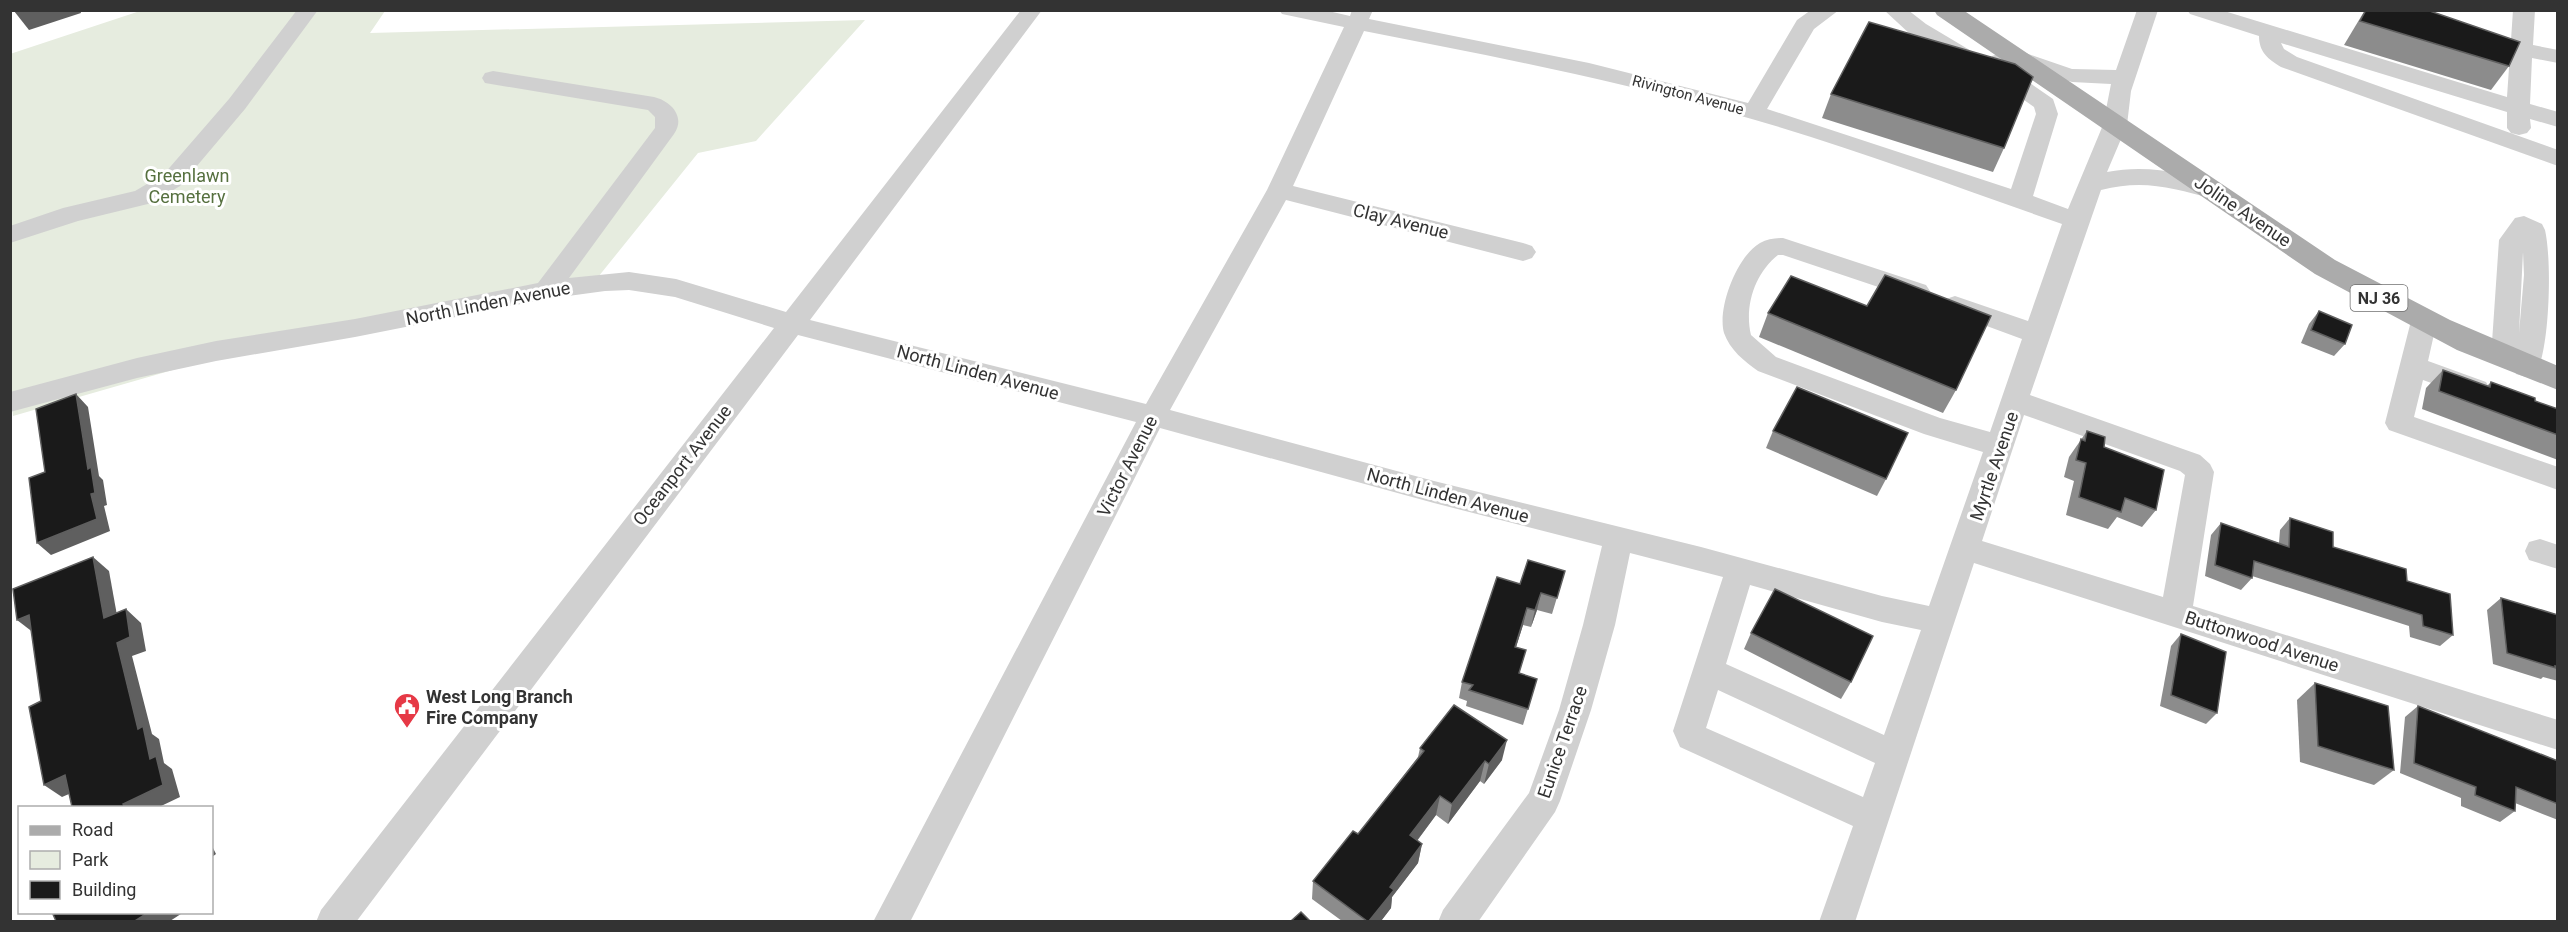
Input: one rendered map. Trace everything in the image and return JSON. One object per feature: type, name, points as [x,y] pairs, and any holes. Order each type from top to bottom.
[{"type":"main road","name":"Joline Avenue","points":[[1946,10],[2010,61],[2115,125],[2325,267],[2424,321],[2558,379]]},
{"type":"street","points":[[10,235],[63,217],[142,197],[172,180],[237,104],[308,10]]},
{"type":"street","name":"Oceanport Avenue","points":[[334,921],[1032,10]]},
{"type":"street","name":"Rivington Avenue","points":[[1289,10],[1359,17],[1571,66],[1754,112],[2076,219]]},
{"type":"street","points":[[1754,112],[1805,25],[1816,16],[1829,10]]},
{"type":"street","points":[[1894,10],[1957,54],[2010,61],[2080,78],[2105,79],[2126,75]]},
{"type":"street","name":"Myrtle Avenue","points":[[1842,920],[1893,755],[1938,621],[1966,549],[2076,219],[2115,125],[2120,91],[2148,10]]},
{"type":"street","points":[[2197,10],[2263,23],[2518,109],[2558,120]]},
{"type":"street","points":[[2521,145],[2518,109],[2524,10]]},
{"type":"street","name":"Victor Avenue","points":[[891,921],[1152,417],[1279,190],[1359,17]]},
{"type":"street","points":[[2263,23],[2271,50],[2289,62],[2558,159]]},
{"type":"street","points":[[2463,38],[2558,57]]},
{"type":"street","points":[[2010,61],[2045,104],[2047,114],[2020,200]]},
{"type":"street","points":[[494,78],[654,104],[666,113],[668,120],[666,129],[546,290]]},
{"type":"street","points":[[2091,184],[2117,177],[2150,175],[2175,179],[2215,192]]},
{"type":"street","name":"Clay Avenue","points":[[1279,190],[1523,252]]},
{"type":"street","points":[[2515,362],[2531,342],[2537,275],[2533,230],[2524,224]]},
{"type":"street","points":[[2000,446],[1908,418],[1767,364],[1750,353],[1737,334],[1736,309],[1747,274],[1767,249],[1785,246],[2038,335]]},
{"type":"street","name":"North Linden Avenue","points":[[10,402],[127,370],[204,354],[356,328],[546,290],[605,282],[651,282],[825,334],[917,355],[1882,609],[1938,621]]},
{"type":"street","points":[[2424,321],[2399,423],[2558,480]]},
{"type":"street","points":[[2413,366],[2502,398]]},
{"type":"street","points":[[2016,401],[2190,463],[2200,472],[2176,614]]},
{"type":"street","name":"Eunice Terrace","points":[[1456,921],[1543,801],[1575,711],[1599,625],[1618,539]]},
{"type":"street","name":"Buttonwood Avenue","points":[[1966,549],[2558,735]]},
{"type":"street","points":[[1740,570],[1689,731],[1692,737],[1872,818]]},
{"type":"street","points":[[1707,671],[1893,755]]},
{"type":"green space","name":"Greenlawn Cemetery","points":[[143,10],[385,11],[370,33],[865,20],[756,141],[698,153],[586,292],[211,359],[13,416],[10,388],[10,54]]},
{"type":"building","points":[[2366,10],[2427,10],[2520,42],[2509,66],[2360,21]]},
{"type":"building","points":[[1869,22],[2015,64],[2033,77],[2004,148],[1831,94]]},
{"type":"building","points":[[1885,275],[1991,316],[1956,390],[1768,313],[1791,276],[1867,306]]},
{"type":"building","points":[[2319,311],[2352,325],[2345,344],[2311,330]]},
{"type":"building","points":[[2443,370],[2490,387],[2491,382],[2558,409],[2558,435],[2439,391]]},
{"type":"building","points":[[1797,387],[1908,433],[1886,479],[1773,431]]},
{"type":"building","points":[[76,394],[88,469],[91,467],[95,493],[91,494],[97,519],[37,543],[29,478],[45,472],[36,409]]},
{"type":"building","points":[[2087,431],[2105,437],[2104,447],[2164,470],[2156,510],[2125,498],[2121,512],[2079,497],[2086,463],[2076,460],[2081,439],[2085,441]]},
{"type":"building","points":[[2290,518],[2333,532],[2333,547],[2406,569],[2407,581],[2450,594],[2453,635],[2423,626],[2422,615],[2254,561],[2252,578],[2215,565],[2221,523],[2289,547]]},
{"type":"building","points":[[93,557],[104,618],[126,609],[130,637],[117,643],[138,729],[143,726],[150,759],[156,756],[163,785],[123,804],[124,806],[72,806],[65,775],[44,785],[29,707],[41,701],[29,615],[17,620],[13,589]]},
{"type":"building","points":[[1528,560],[1565,571],[1557,598],[1541,593],[1535,610],[1527,608],[1515,647],[1526,650],[1519,673],[1537,679],[1528,709],[1469,690],[1473,685],[1462,682],[1497,577],[1520,584]]},
{"type":"building","points":[[1775,589],[1873,636],[1851,682],[1751,633]]},
{"type":"building","points":[[2501,598],[2558,615],[2558,666],[2555,666],[2556,668],[2507,653]]},
{"type":"building","points":[[2181,634],[2226,652],[2217,713],[2171,695]]},
{"type":"building","points":[[2315,683],[2388,706],[2394,770],[2318,746]]},
{"type":"building","points":[[1454,705],[1507,740],[1489,764],[1485,761],[1452,804],[1440,796],[1410,835],[1422,844],[1390,887],[1394,890],[1367,921],[1313,881],[1353,831],[1358,834],[1424,751],[1420,748]]},
{"type":"building","points":[[2418,706],[2558,761],[2558,804],[2516,787],[2515,811],[2475,795],[2476,787],[2414,763]]},
{"type":"building","points":[[1301,912],[1310,921],[1291,921]]},
{"type":"building","points":[[53,914],[146,914],[135,921],[56,921]]},
{"type":"place","name":"West Long Branch Fire Company","points":[[407,729]]}]
